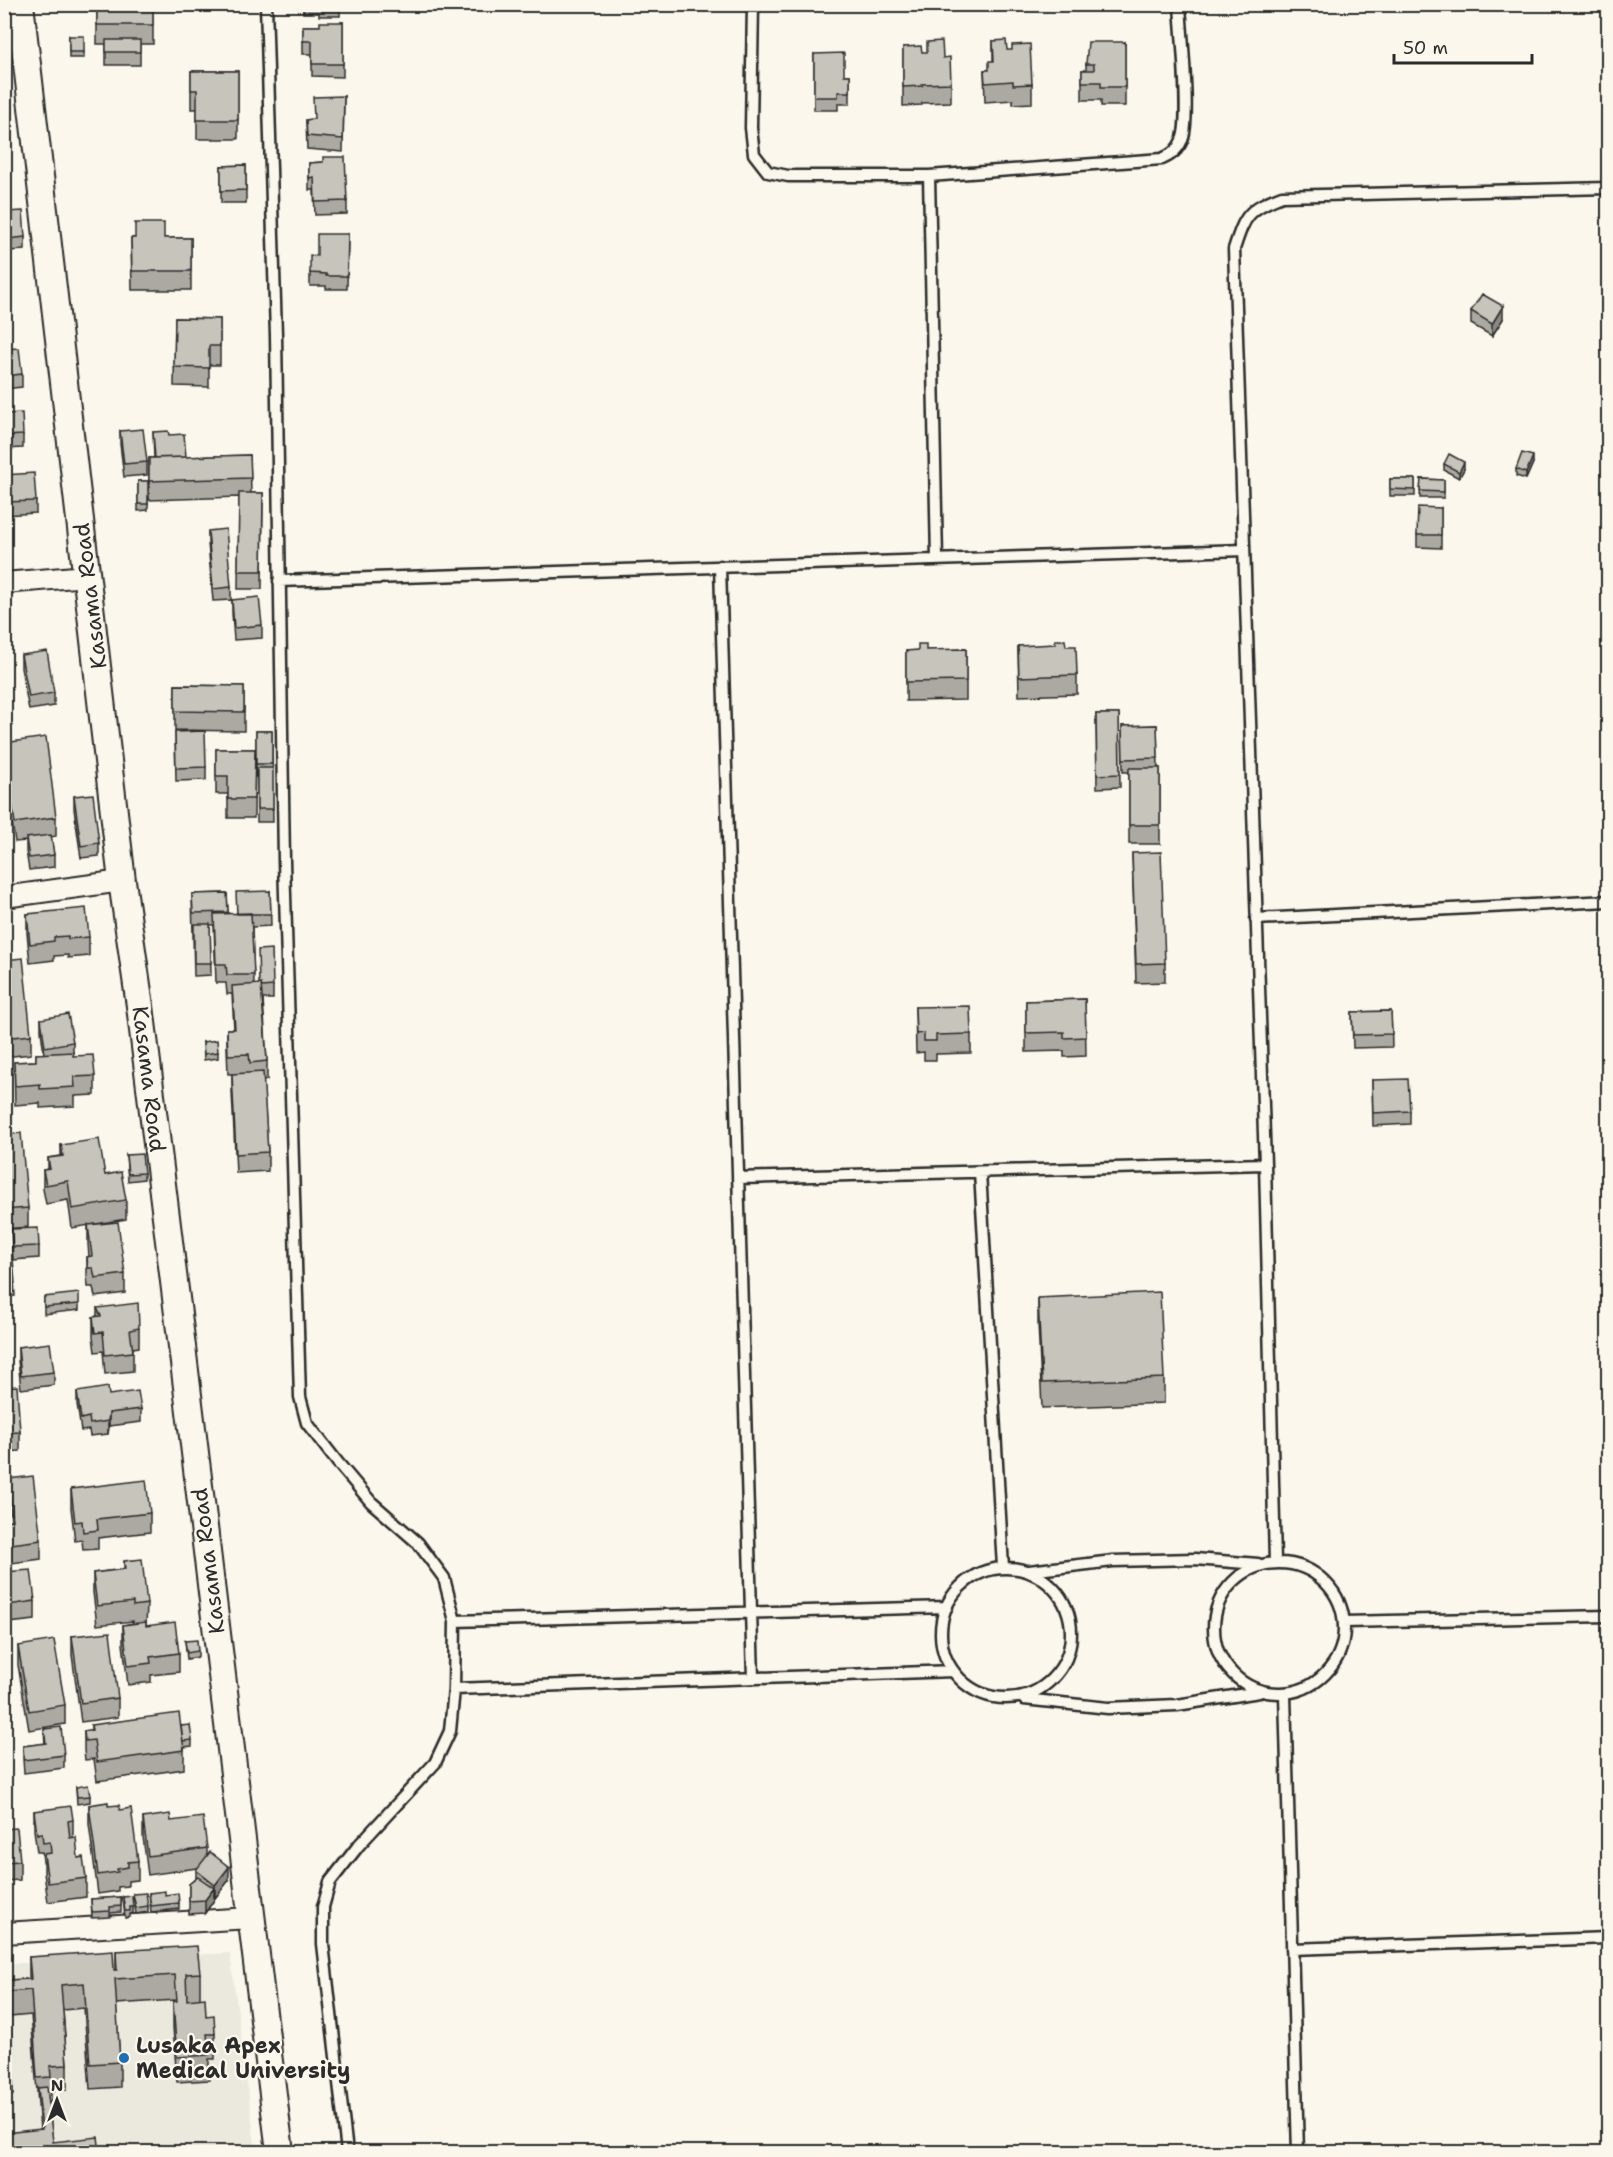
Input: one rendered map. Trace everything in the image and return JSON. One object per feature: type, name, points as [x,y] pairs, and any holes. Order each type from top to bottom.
[{"type":"street","name":"Kasama Road","points":[[20,4],[122,881],[188,1388],[250,1918],[280,2152]]},
{"type":"street","points":[[4,583],[87,576]]},
{"type":"street","points":[[4,897],[122,881]]},
{"type":"street","points":[[4,1933],[250,1918]]},
{"type":"lane","points":[[266,4],[276,346],[284,861],[300,1397],[307,1423],[338,1463],[371,1502],[418,1544],[444,1578],[455,1621],[454,1689],[450,1731],[435,1763],[359,1845],[330,1882],[323,1907],[323,1944],[346,2152]]},
{"type":"lane","points":[[753,4],[751,128],[754,154],[768,172],[788,176],[929,176],[1162,159],[1172,155],[1183,139],[1185,118],[1180,4]]},
{"type":"lane","points":[[929,176],[938,559]]},
{"type":"lane","points":[[1275,1562],[1234,249],[1242,223],[1257,206],[1282,196],[1608,188]]},
{"type":"lane","points":[[279,581],[1244,550]]},
{"type":"lane","points":[[720,566],[753,1678]]},
{"type":"lane","points":[[1256,919],[1608,902]]},
{"type":"lane","points":[[738,1178],[1264,1164]]},
{"type":"lane","points":[[980,1172],[1003,1567]]},
{"type":"lane","points":[[1028,1571],[1113,1561],[1196,1559],[1262,1564]]},
{"type":"lane","points":[[1275,1562],[1300,1565],[1321,1578],[1336,1596],[1344,1622],[1341,1648],[1329,1671],[1309,1687],[1285,1695],[1259,1692],[1242,1683],[1228,1669],[1217,1646],[1215,1620],[1218,1607],[1230,1585],[1250,1568],[1262,1564],[1275,1562]]},
{"type":"lane","points":[[1020,1699],[1032,1695],[1054,1678],[1067,1657],[1071,1631],[1067,1612],[1059,1594],[1040,1576],[1016,1568],[991,1569],[969,1579],[956,1592],[947,1607],[942,1633],[946,1659],[953,1671],[966,1686],[983,1696],[1108,1708],[1177,1705],[1259,1692]]},
{"type":"lane","points":[[455,1621],[947,1607]]},
{"type":"lane","points":[[1344,1622],[1608,1616]]},
{"type":"lane","points":[[454,1689],[953,1671]]},
{"type":"lane","points":[[1285,1695],[1298,2152]]},
{"type":"lane","points":[[1292,1949],[1608,1938]]},
{"type":"shaded area","name":"Lusaka Apex Medical University","points":[[230,1953],[256,2152],[5,2152],[4,1964]]},
{"type":"building","points":[[97,4],[153,4],[153,25],[97,25]]},
{"type":"building","points":[[320,22],[343,22],[343,64],[312,64],[312,41],[303,41],[303,26],[320,26]]},
{"type":"building","points":[[69,36],[84,36],[84,52],[69,52]]},
{"type":"building","points":[[106,40],[140,40],[140,52],[106,52]]},
{"type":"building","points":[[1006,40],[1007,50],[1012,50],[1012,45],[1030,44],[1032,84],[1013,85],[1013,81],[985,83],[984,70],[989,70],[989,61],[994,61],[993,41]]},
{"type":"building","points":[[942,41],[943,58],[950,57],[951,83],[903,87],[903,47],[921,46],[922,52],[927,52],[927,42]]},
{"type":"building","points":[[1088,42],[1125,42],[1125,87],[1101,87],[1101,82],[1082,82],[1082,70],[1094,70],[1094,64],[1086,64]]},
{"type":"building","points":[[844,53],[844,75],[850,75],[850,92],[838,92],[838,97],[814,97],[814,54]]},
{"type":"building","points":[[191,71],[238,71],[238,120],[197,120],[197,90],[191,90]]},
{"type":"building","points":[[344,96],[343,139],[307,136],[306,120],[314,119],[313,97]]},
{"type":"building","points":[[323,157],[345,157],[347,201],[315,202],[314,177],[309,178],[309,163],[323,162]]},
{"type":"building","points":[[246,165],[246,190],[221,191],[221,166]]},
{"type":"building","points":[[23,211],[25,237],[8,239],[6,212]]},
{"type":"building","points":[[4,215],[11,282],[4,282]]},
{"type":"building","points":[[135,223],[164,223],[164,238],[191,238],[191,271],[132,271],[131,238],[135,238]]},
{"type":"building","points":[[317,234],[348,234],[347,276],[310,273],[310,255],[317,256]]},
{"type":"building","points":[[1482,294],[1503,306],[1492,324],[1471,311]]},
{"type":"building","points":[[175,318],[220,319],[220,346],[209,346],[209,368],[174,367]]},
{"type":"building","points":[[19,348],[22,374],[4,376],[4,349]]},
{"type":"building","points":[[22,413],[23,435],[4,436],[4,414]]},
{"type":"building","points":[[143,429],[147,462],[124,464],[120,431]]},
{"type":"building","points":[[168,431],[169,435],[184,434],[186,457],[155,458],[153,432]]},
{"type":"building","points":[[1522,453],[1533,456],[1526,473],[1516,469]]},
{"type":"building","points":[[1449,454],[1464,462],[1459,472],[1444,464]]},
{"type":"building","points":[[250,455],[251,478],[149,481],[149,458]]},
{"type":"building","points":[[34,473],[36,501],[4,502],[4,475]]},
{"type":"building","points":[[1390,479],[1415,479],[1415,490],[1390,489]]},
{"type":"building","points":[[1421,479],[1444,480],[1444,492],[1420,491]]},
{"type":"building","points":[[138,481],[148,481],[148,504],[138,504]]},
{"type":"building","points":[[239,493],[263,493],[262,571],[238,571]]},
{"type":"building","points":[[1418,507],[1441,508],[1441,535],[1417,535]]},
{"type":"building","points":[[226,529],[231,587],[213,589],[208,531]]},
{"type":"building","points":[[259,597],[262,625],[234,628],[232,600]]},
{"type":"building","points":[[1055,640],[1065,640],[1066,646],[1076,646],[1077,675],[1019,677],[1018,646],[1055,644]]},
{"type":"building","points":[[918,644],[926,644],[926,650],[966,649],[966,681],[906,682],[906,651],[918,650]]},
{"type":"building","points":[[47,651],[54,693],[29,697],[21,655]]},
{"type":"building","points":[[175,685],[244,686],[244,712],[175,711]]},
{"type":"building","points":[[1096,714],[1119,714],[1120,774],[1097,775]]},
{"type":"building","points":[[1157,725],[1158,758],[1123,759],[1122,726]]},
{"type":"building","points":[[205,731],[206,767],[176,768],[175,732]]},
{"type":"building","points":[[256,731],[272,731],[272,764],[256,764]]},
{"type":"building","points":[[46,737],[56,817],[15,823],[4,743]]},
{"type":"building","points":[[216,749],[255,749],[254,799],[228,799],[228,776],[216,776]]},
{"type":"building","points":[[257,768],[273,768],[273,809],[257,809]]},
{"type":"building","points":[[1129,768],[1160,768],[1160,825],[1129,825]]},
{"type":"building","points":[[93,794],[99,843],[81,846],[74,796]]},
{"type":"building","points":[[51,835],[54,855],[29,858],[26,838]]},
{"type":"building","points":[[1161,852],[1165,963],[1136,964],[1132,853]]},
{"type":"building","points":[[270,891],[271,914],[237,914],[236,892]]},
{"type":"building","points":[[227,893],[228,912],[193,913],[192,894]]},
{"type":"building","points":[[86,908],[89,937],[68,939],[68,936],[54,937],[54,941],[30,944],[27,914]]},
{"type":"building","points":[[251,913],[254,975],[227,975],[226,964],[216,964],[214,914]]},
{"type":"building","points":[[194,924],[210,924],[211,963],[194,963]]},
{"type":"building","points":[[272,949],[273,986],[262,987],[259,984],[258,950]]},
{"type":"building","points":[[23,958],[31,1035],[4,1038],[4,960]]},
{"type":"building","points":[[261,984],[267,1061],[250,1063],[249,1054],[228,1055],[227,1029],[235,1029],[232,986]]},
{"type":"building","points":[[1085,999],[1086,1037],[1064,1038],[1064,1032],[1026,1033],[1026,1001]]},
{"type":"building","points":[[970,1006],[971,1034],[936,1035],[936,1041],[924,1041],[924,1033],[916,1034],[915,1007]]},
{"type":"building","points":[[1391,1011],[1392,1034],[1353,1035],[1352,1012]]},
{"type":"building","points":[[68,1014],[73,1042],[45,1047],[41,1019]]},
{"type":"building","points":[[217,1040],[218,1052],[204,1054],[203,1042]]},
{"type":"building","points":[[73,1052],[73,1056],[93,1055],[95,1076],[74,1077],[75,1087],[40,1089],[40,1084],[15,1086],[14,1062],[36,1061],[36,1054]]},
{"type":"building","points":[[263,1072],[268,1152],[236,1154],[232,1074]]},
{"type":"building","points":[[1408,1079],[1410,1111],[1373,1113],[1372,1080]]},
{"type":"building","points":[[21,1133],[28,1208],[4,1210],[4,1135]]},
{"type":"building","points":[[99,1139],[105,1175],[121,1172],[126,1200],[72,1209],[68,1181],[46,1185],[43,1170],[50,1169],[48,1158],[63,1156],[61,1145]]},
{"type":"building","points":[[142,1154],[144,1173],[128,1174],[126,1155]]},
{"type":"building","points":[[118,1222],[125,1274],[95,1278],[93,1268],[88,1268],[87,1257],[92,1256],[88,1225]]},
{"type":"building","points":[[38,1228],[39,1246],[13,1247],[11,1229]]},
{"type":"building","points":[[12,1247],[15,1283],[4,1284],[4,1248]]},
{"type":"building","points":[[1160,1292],[1164,1378],[1042,1383],[1038,1298]]},
{"type":"building","points":[[79,1293],[79,1304],[44,1307],[44,1297]]},
{"type":"building","points":[[138,1303],[139,1328],[130,1330],[133,1352],[105,1355],[103,1332],[95,1333],[93,1317],[101,1316],[97,1308]]},
{"type":"building","points":[[50,1343],[54,1372],[21,1376],[18,1347]]},
{"type":"building","points":[[17,1386],[20,1432],[4,1433],[4,1387]]},
{"type":"building","points":[[108,1387],[109,1395],[138,1391],[141,1409],[109,1413],[108,1421],[90,1424],[89,1417],[81,1419],[77,1392]]},
{"type":"building","points":[[33,1476],[41,1540],[4,1545],[4,1521],[13,1520],[8,1479]]},
{"type":"building","points":[[146,1480],[150,1513],[97,1519],[98,1530],[83,1532],[82,1521],[75,1522],[71,1489]]},
{"type":"building","points":[[142,1559],[147,1604],[133,1606],[133,1602],[97,1606],[93,1573],[125,1569],[124,1561]]},
{"type":"building","points":[[31,1570],[35,1601],[8,1605],[9,1609],[4,1609],[4,1572]]},
{"type":"building","points":[[146,1622],[146,1626],[175,1622],[179,1653],[150,1657],[151,1663],[128,1666],[123,1625]]},
{"type":"building","points":[[110,1632],[118,1698],[81,1703],[72,1636]]},
{"type":"building","points":[[54,1640],[65,1705],[29,1711],[18,1646]]},
{"type":"building","points":[[197,1640],[198,1651],[187,1653],[185,1641]]},
{"type":"building","points":[[179,1713],[184,1750],[97,1762],[94,1740],[85,1741],[84,1731],[92,1730],[91,1725]]},
{"type":"building","points":[[190,1725],[192,1740],[183,1741],[181,1726]]},
{"type":"building","points":[[61,1727],[64,1755],[24,1760],[23,1746],[46,1743],[44,1729]]},
{"type":"building","points":[[88,1785],[90,1796],[77,1797],[76,1787]]},
{"type":"building","points":[[108,1802],[108,1806],[119,1805],[120,1810],[131,1808],[138,1861],[128,1862],[128,1867],[117,1869],[118,1872],[98,1875],[89,1805]]},
{"type":"building","points":[[71,1806],[73,1820],[68,1821],[70,1838],[76,1837],[78,1858],[83,1857],[86,1878],[48,1883],[44,1854],[51,1853],[50,1842],[43,1843],[42,1833],[37,1834],[34,1811]]},
{"type":"building","points":[[170,1814],[171,1821],[203,1817],[207,1848],[148,1856],[143,1818]]},
{"type":"building","points":[[17,1828],[20,1861],[4,1862],[4,1829]]},
{"type":"building","points":[[210,1852],[229,1867],[215,1885],[196,1870]]},
{"type":"building","points":[[198,1877],[214,1888],[205,1900],[189,1901],[189,1884]]},
{"type":"building","points":[[165,1891],[165,1895],[178,1893],[179,1903],[151,1906],[149,1893]]},
{"type":"building","points":[[146,1893],[148,1906],[136,1908],[133,1894]]},
{"type":"building","points":[[132,1896],[133,1907],[130,1907],[130,1911],[125,1911],[123,1897]]},
{"type":"building","points":[[121,1897],[121,1906],[110,1907],[110,1911],[92,1912],[91,1899]]},
{"type":"building","points":[[197,1946],[200,1973],[186,1974],[187,2000],[205,1998],[206,2016],[214,2015],[215,2034],[207,2034],[209,2055],[177,2057],[173,2002],[177,2001],[175,1975],[115,1979],[120,2062],[90,2064],[84,1983],[61,1985],[67,2065],[50,2066],[51,2077],[37,2078],[31,1990],[8,1992],[13,2070],[4,2070],[4,1962],[6,1962],[7,1980],[31,1979],[29,1957],[113,1951],[114,1970],[117,1970],[116,1951]]},
{"type":"building","points":[[47,2087],[53,2142],[98,2137],[100,2152],[4,2152],[4,2133],[42,2129],[38,2088]]},
{"type":"place","name":"Lusaka Apex Medical University","points":[[124,2058]]}]
